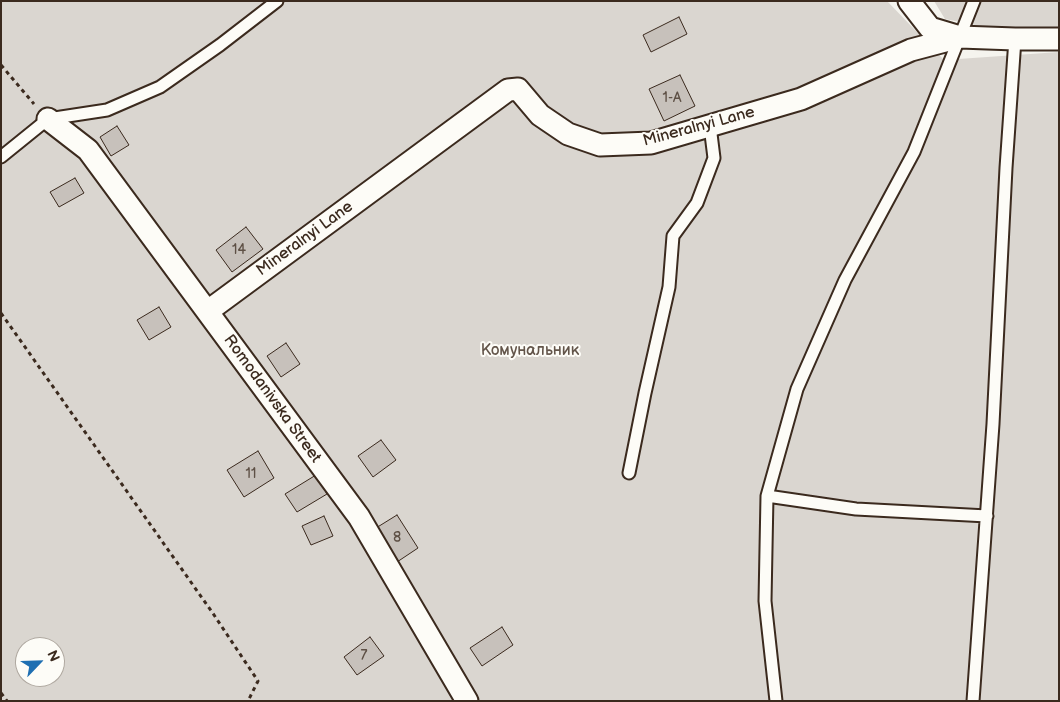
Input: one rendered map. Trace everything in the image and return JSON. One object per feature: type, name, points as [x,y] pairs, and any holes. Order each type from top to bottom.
[{"type":"street","points":[[909,1],[930,28],[960,37]]},
{"type":"street","name":"Mineralnyi Lane","points":[[208,311],[508,90],[518,89],[540,115],[568,134],[600,145],[651,143],[801,99],[911,50],[960,37],[1059,39]]},
{"type":"street","name":"Romodanivska Street","points":[[48,119],[88,150],[358,517],[467,701]]},
{"type":"lane","points":[[1,157],[48,119],[107,110],[160,87],[220,45],[277,1]]},
{"type":"lane","points":[[776,701],[765,601],[766,496],[798,389],[845,280],[914,152],[974,1]]},
{"type":"lane","points":[[974,701],[987,516],[1015,39]]},
{"type":"lane","points":[[629,473],[669,287],[673,236],[697,203],[714,158],[710,126]]},
{"type":"lane","points":[[766,496],[856,509],[987,516]]},
{"type":"path","points":[[1,65],[48,119]]},
{"type":"path","points":[[1,313],[207,604],[258,681],[248,701]]},
{"type":"path","points":[[1,693],[7,701]]},
{"type":"green space","name":"Комунальник","points":[[1,1],[887,1],[944,60],[1059,52],[1059,701],[1,701]]},
{"type":"green space","points":[[934,1],[1059,1],[1059,29],[1006,31],[945,19]]},
{"type":"building","points":[[679,17],[687,34],[651,52],[643,35]]},
{"type":"building","points":[[680,75],[695,106],[664,121],[649,89]]},
{"type":"building","points":[[117,126],[129,145],[111,156],[100,137]]},
{"type":"building","points":[[75,178],[84,193],[59,207],[50,192]]},
{"type":"building","points":[[246,227],[263,249],[232,272],[216,250]]},
{"type":"building","points":[[159,307],[171,327],[149,340],[137,320]]},
{"type":"building","points":[[286,343],[300,364],[281,377],[267,356]]},
{"type":"building","points":[[381,440],[396,460],[373,477],[358,456]]},
{"type":"building","points":[[258,451],[274,478],[244,497],[227,470]]},
{"type":"building","points":[[316,475],[327,494],[297,512],[285,494]]},
{"type":"building","points":[[397,515],[418,548],[397,562],[376,528]]},
{"type":"building","points":[[324,516],[333,536],[311,545],[302,526]]},
{"type":"building","points":[[502,627],[513,645],[482,666],[470,648]]},
{"type":"building","points":[[370,637],[384,656],[357,675],[344,657]]}]
